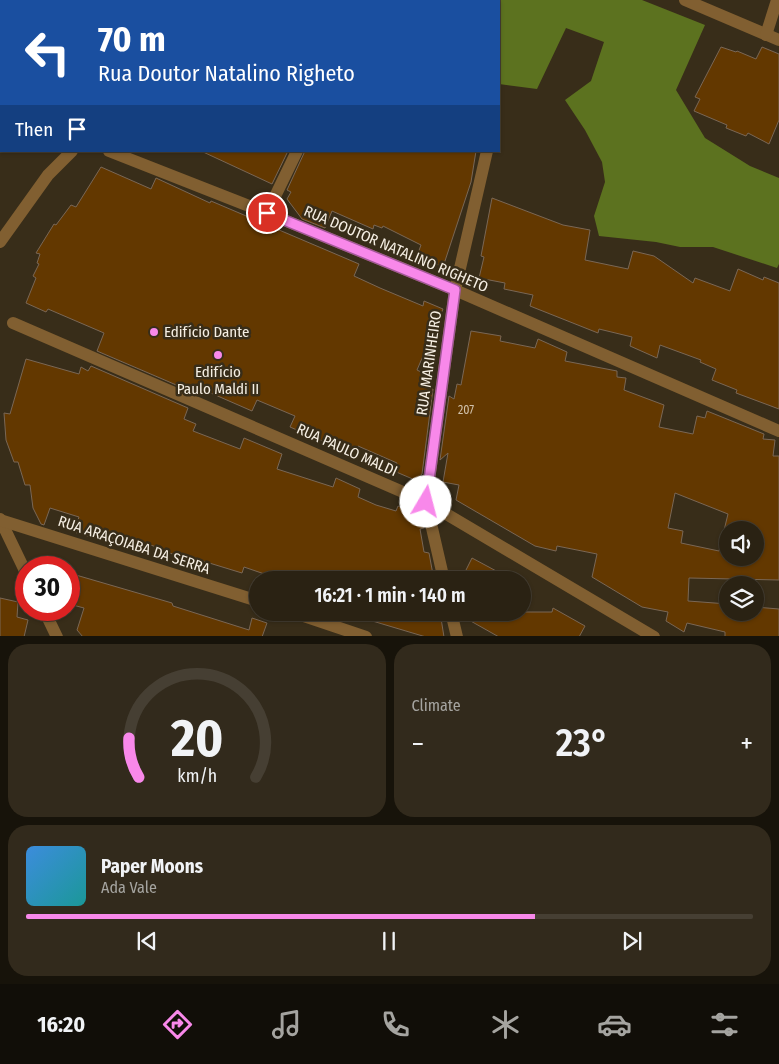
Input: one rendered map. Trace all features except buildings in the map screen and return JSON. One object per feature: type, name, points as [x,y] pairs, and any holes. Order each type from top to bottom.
[{"type":"street","points":[[685,0],[779,40]]},
{"type":"street","points":[[766,35],[777,0]]},
{"type":"street","points":[[0,242],[11,224],[48,175],[71,152]]},
{"type":"street","name":"RUA DOUTOR NATALINO RIGHETO","points":[[111,152],[267,213],[455,290],[779,431]]},
{"type":"street","points":[[267,213],[297,152]]},
{"type":"street","name":"RUA MARINHEIRO","points":[[442,571],[426,502],[455,290],[487,152]]},
{"type":"street","name":"RUA PAULO MALDI","points":[[13,323],[426,502],[654,636]]},
{"type":"street","points":[[0,520],[18,556]]},
{"type":"street","name":"RUA ARAÇOIABA DA SERRA","points":[[0,520],[249,599]]},
{"type":"street","points":[[50,621],[57,636]]},
{"type":"street","points":[[320,621],[366,636]]},
{"type":"street","points":[[453,621],[457,636]]},
{"type":"green space","points":[[500,0],[642,0],[705,25],[676,90],[705,138],[750,166],[779,178],[779,264],[777,268],[713,247],[680,247],[656,242],[599,236],[594,216],[605,182],[602,162],[585,130],[565,100],[591,81],[604,42],[566,28],[537,89],[500,84]]},
{"type":"place","name":"Edifício Dante","points":[[154,332]]},
{"type":"place","name":"Edifício Paulo Maldi II","points":[[218,355]]},
{"type":"route","points":[[267,213],[455,290],[426,502]]}]
